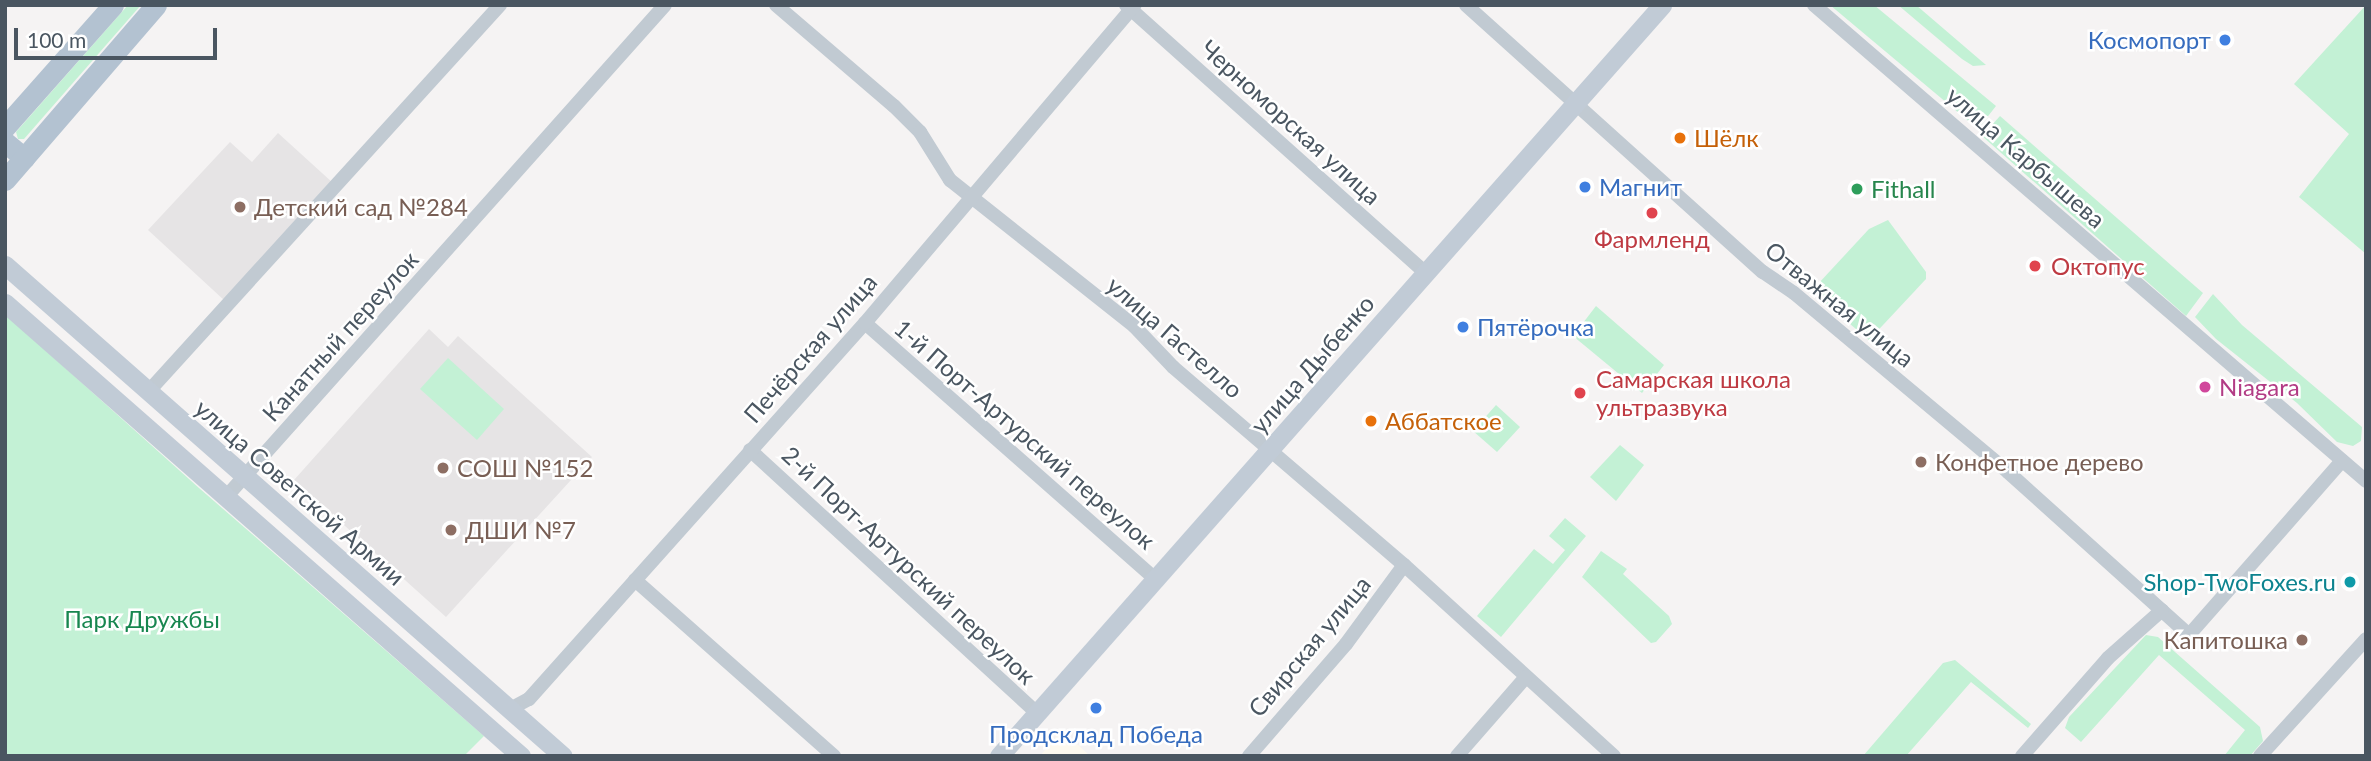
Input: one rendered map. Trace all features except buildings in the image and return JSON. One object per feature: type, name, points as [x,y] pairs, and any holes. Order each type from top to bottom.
[{"type":"main road","points":[[5,127],[113,5]]},
{"type":"main road","points":[[5,180],[156,5]]},
{"type":"main road","name":"улица Дыбенко","points":[[999,756],[1662,5]]},
{"type":"main road","points":[[5,142],[24,158]]},
{"type":"main road","name":"улица Советской Армии","points":[[5,265],[563,756]]},
{"type":"main road","points":[[5,303],[521,756]]},
{"type":"main road","points":[[491,730],[510,709]]},
{"type":"street","points":[[148,392],[500,5]]},
{"type":"street","name":"Канатный переулок","points":[[226,497],[665,5]]},
{"type":"street","name":"улица Гастелло","points":[[776,5],[894,106],[920,132],[950,180],[1134,326],[1181,374],[1404,565],[1614,756]]},
{"type":"street","name":"Отважная улица","points":[[1466,5],[1574,105],[1763,272],[1794,293],[2008,472],[2189,635],[2342,461]]},
{"type":"street","name":"улица Карбышева","points":[[1814,5],[2366,481]]},
{"type":"street","name":"Печёрская улица","points":[[510,709],[529,699],[864,323],[1131,7]]},
{"type":"street","name":"Черноморская улица","points":[[1131,7],[1426,273]]},
{"type":"street","name":"1-й Порт-Артурский переулок","points":[[864,323],[1155,579]]},
{"type":"street","name":"2-й Порт-Артурский переулок","points":[[750,450],[1037,713]]},
{"type":"street","name":"Свирская улица","points":[[1249,756],[1346,644],[1404,565]]},
{"type":"street","points":[[635,580],[834,756]]},
{"type":"street","points":[[2022,756],[2108,658],[2162,610]]},
{"type":"street","points":[[2260,756],[2366,639]]},
{"type":"street","points":[[1457,756],[1526,677]]},
{"type":"shaded area","name":"Детский сад №284","points":[[278,133],[333,183],[225,301],[148,230],[230,142],[252,162]]},
{"type":"shaded area","name":"СОШ №152","points":[[429,329],[448,347],[458,336],[592,457],[446,617],[294,480]]},
{"type":"shaded area","points":[[1062,730],[1090,756],[1040,756]]},
{"type":"green space","points":[[128,5],[141,5],[24,139],[18,139],[16,132]]},
{"type":"green space","points":[[1830,5],[1874,5],[1996,106],[1978,129]]},
{"type":"green space","points":[[1898,5],[1916,5],[1986,65],[1973,66],[1962,59]]},
{"type":"green space","points":[[2366,5],[2366,254],[2299,197],[2349,134],[2294,84]]},
{"type":"green space","points":[[2000,116],[2203,293],[2186,316],[1982,136]]},
{"type":"green space","points":[[1888,220],[1926,272],[1926,279],[1869,340],[1817,296],[1818,284],[1869,229]]},
{"type":"green space","points":[[2213,294],[2242,325],[2362,427],[2361,441],[2353,446],[2337,442],[2297,403],[2216,339],[2195,317]]},
{"type":"green space","points":[[1596,306],[1664,365],[1642,393],[1573,336]]},
{"type":"green space","name":"Парк Дружбы","points":[[5,314],[199,488],[484,736],[464,756],[5,756]]},
{"type":"green space","points":[[448,358],[504,409],[477,440],[420,389]]},
{"type":"green space","points":[[1496,405],[1520,427],[1497,452],[1473,431]]},
{"type":"green space","points":[[1620,445],[1644,465],[1616,501],[1590,477]]},
{"type":"green space","points":[[1565,518],[1586,536],[1501,637],[1477,616],[1534,549],[1553,564],[1565,550],[1549,536]]},
{"type":"green space","points":[[1601,551],[1627,569],[1623,574],[1669,616],[1672,624],[1656,642],[1651,643],[1582,577]]},
{"type":"green space","points":[[2146,635],[2158,637],[2260,727],[2263,741],[2250,756],[2224,756],[2245,730],[2159,655],[2081,742],[2065,728],[2069,717]]},
{"type":"green space","points":[[1955,660],[2031,724],[2028,728],[1971,682],[1906,756],[1863,756],[1943,663]]},
{"type":"place","name":"Космопорт","points":[[2225,40]]},
{"type":"place","name":"Шёлк","points":[[1680,138]]},
{"type":"place","name":"Магнит","points":[[1585,187]]},
{"type":"place","name":"Fithall","points":[[1857,189]]},
{"type":"place","name":"Детский сад №284","points":[[240,207]]},
{"type":"place","name":"Фармленд","points":[[1652,213]]},
{"type":"place","name":"Октопус","points":[[2035,266]]},
{"type":"place","name":"Пятёрочка","points":[[1463,327]]},
{"type":"place","name":"Niagara","points":[[2205,387]]},
{"type":"place","name":"Самарская школа ультразвука","points":[[1580,393]]},
{"type":"place","name":"Аббатское","points":[[1371,421]]},
{"type":"place","name":"Конфетное дерево","points":[[1921,462]]},
{"type":"place","name":"СОШ №152","points":[[443,468]]},
{"type":"place","name":"ДШИ №7","points":[[451,530]]},
{"type":"place","name":"Shop-TwoFoxes.ru","points":[[2350,582]]},
{"type":"place","name":"Капитошка","points":[[2302,640]]},
{"type":"place","name":"Продсклад Победа","points":[[1096,708]]}]
